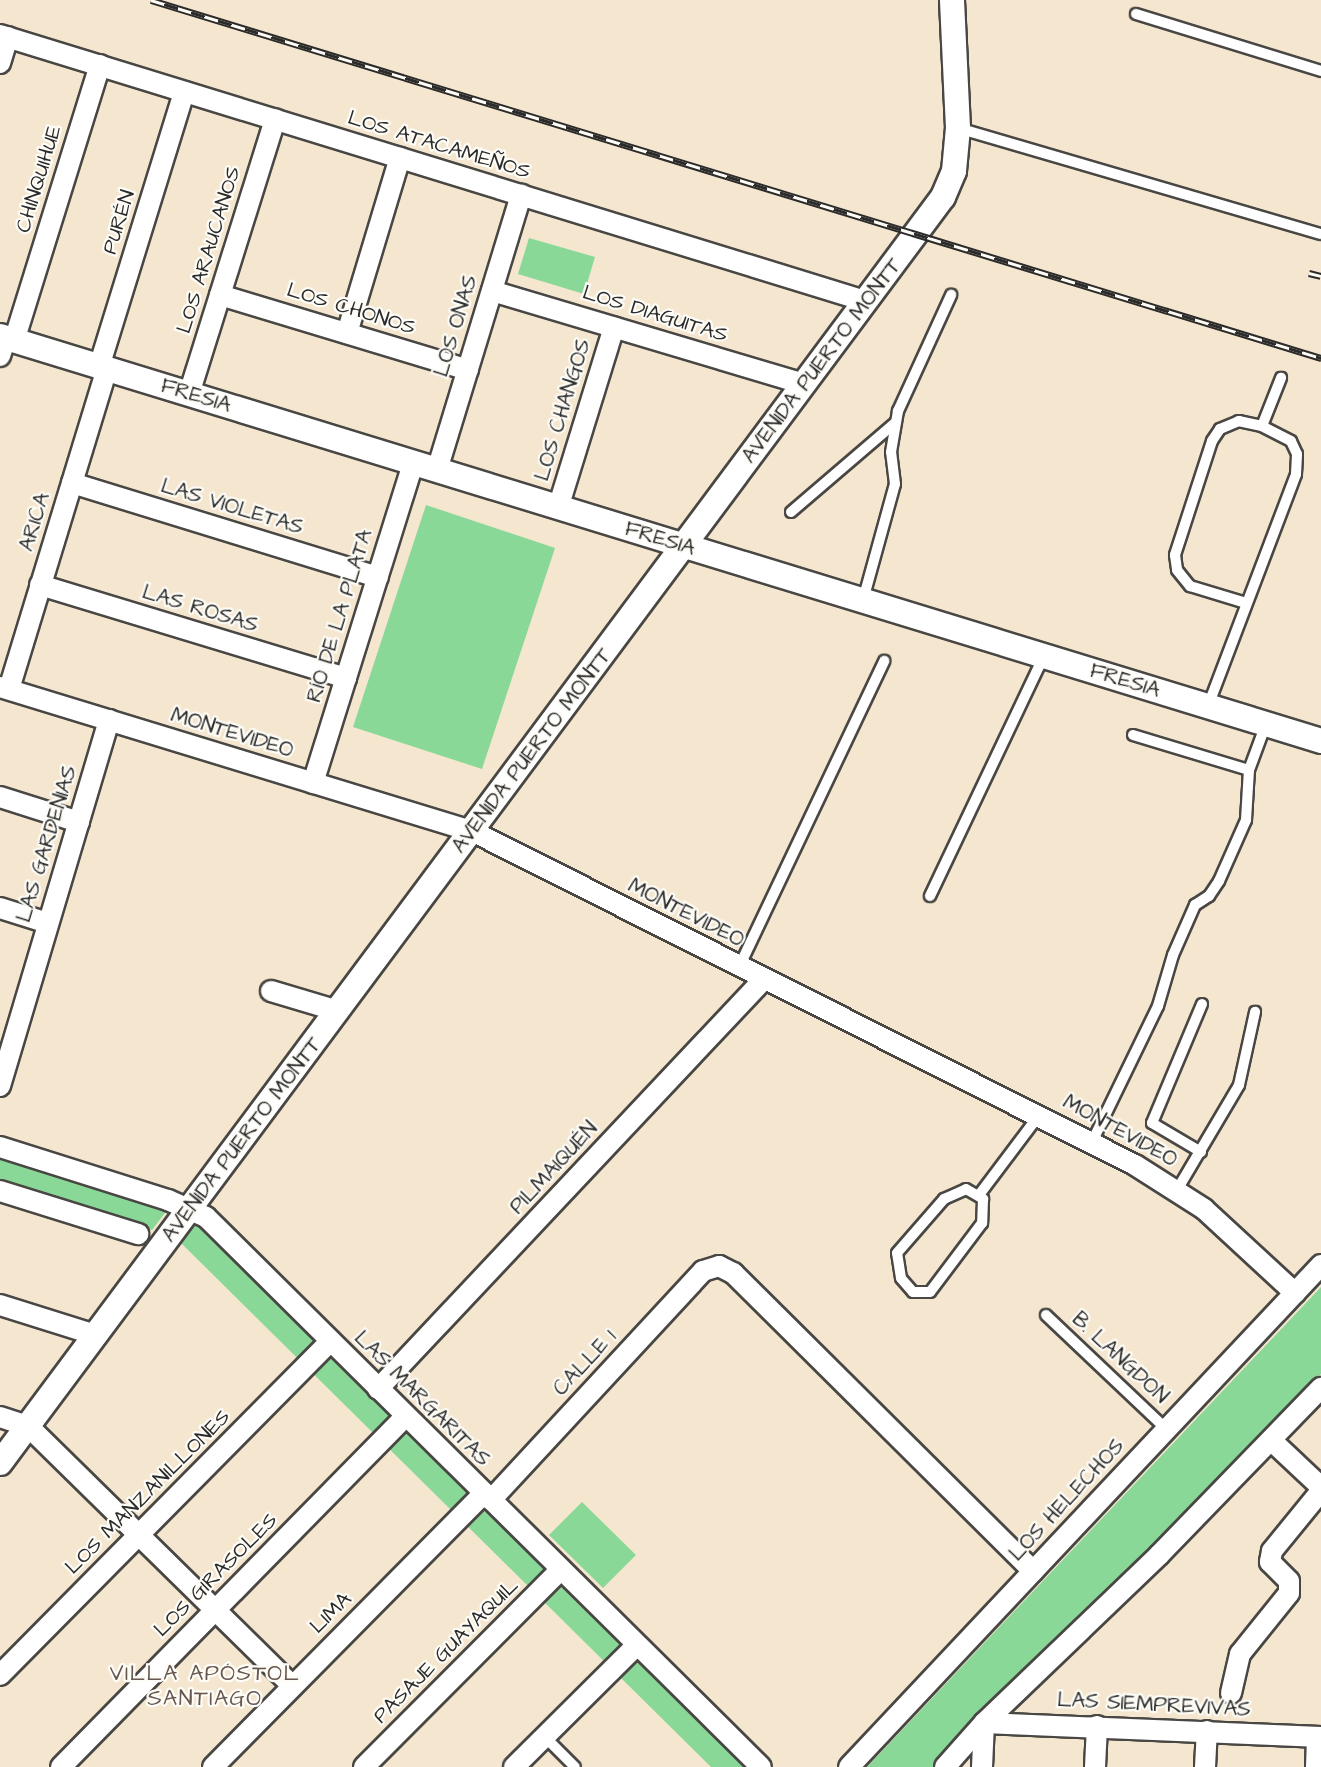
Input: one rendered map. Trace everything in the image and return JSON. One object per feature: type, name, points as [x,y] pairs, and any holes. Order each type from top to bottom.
[{"type":"street","name":"AVENIDA PUERTO MONTT","points":[[0,1463],[685,547],[942,197],[954,171],[958,128],[952,0]]},
{"type":"street","points":[[0,63],[4,36]]},
{"type":"street","name":"LOS ATACAMEÑOS","points":[[4,36],[865,301]]},
{"type":"street","name":"CHINQUIHUE","points":[[5,343],[100,65]]},
{"type":"street","name":"PURÉN","points":[[103,368],[184,92]]},
{"type":"street","name":"LOS ARAUCANOS","points":[[189,394],[275,119]]},
{"type":"street","points":[[347,333],[400,158]]},
{"type":"street","name":"LOS ONAS","points":[[437,470],[522,195]]},
{"type":"street","name":"LOS DIAGUITAS","points":[[492,291],[804,384]]},
{"type":"street","name":"LOS CHONOS","points":[[220,295],[468,370]]},
{"type":"street","name":"LOS CHANGOS","points":[[558,508],[614,327]]},
{"type":"street","name":"FRESIA","points":[[5,343],[103,368],[189,394],[1321,741]]},
{"type":"street","name":"ARICA","points":[[4,688],[72,483],[103,368]]},
{"type":"street","name":"RÍO DE LA PLATA","points":[[313,783],[413,463]]},
{"type":"street","name":"LAS VIOLETAS","points":[[72,483],[378,577]]},
{"type":"street","name":"LAS ROSAS","points":[[40,585],[346,678]]},
{"type":"street","name":"MONTEVIDEO","points":[[4,688],[472,831],[739,967],[1040,1114],[1092,1142],[1177,1190],[1218,1222],[1295,1293]]},
{"type":"street","name":"LAS GARDENIAS","points":[[0,1086],[8,1026],[48,923],[109,720]]},
{"type":"street","points":[[0,797],[79,822]]},
{"type":"street","points":[[0,908],[48,923]]},
{"type":"street","name":"PILMAIQUÉN","points":[[378,1389],[764,979]]},
{"type":"street","points":[[271,990],[338,1011]]},
{"type":"street","name":"LAS MARGARITAS","points":[[0,1147],[191,1208],[211,1222],[761,1767]]},
{"type":"street","points":[[0,1191],[138,1234]]},
{"type":"street","name":"LOS HELECHOS","points":[[849,1767],[1321,1265]]},
{"type":"street","name":"CALLE 1","points":[[487,1496],[703,1271],[719,1266],[733,1273],[1033,1571]]},
{"type":"street","points":[[0,1305],[96,1335]]},
{"type":"street","name":"LOS MANZANILLONES","points":[[0,1676],[330,1341]]},
{"type":"street","points":[[945,1767],[984,1723],[1272,1441],[1321,1388]]},
{"type":"street","name":"LOS GIRASOLES","points":[[61,1767],[406,1416]]},
{"type":"street","points":[[0,1417],[28,1426],[293,1686]]},
{"type":"street","points":[[1231,1693],[1240,1654],[1289,1593],[1289,1581],[1270,1562],[1272,1551],[1321,1489],[1272,1441]]},
{"type":"street","name":"LIMA","points":[[213,1767],[487,1496]]},
{"type":"street","name":"PASAJE GUAYAQUIL","points":[[364,1767],[561,1569]]},
{"type":"street","points":[[514,1767],[637,1645]]},
{"type":"street","points":[[982,1767],[984,1723]]},
{"type":"street","name":"LAS SIEMPREVIVAS","points":[[984,1723],[1319,1737]]},
{"type":"street","points":[[1095,1767],[1097,1726]]},
{"type":"street","points":[[1205,1767],[1207,1731]]},
{"type":"street","points":[[1316,1767],[1319,1737]]},
{"type":"lane","points":[[1136,14],[1321,71]]},
{"type":"lane","points":[[958,128],[1321,234]]},
{"type":"lane","points":[[863,600],[895,484],[891,452],[896,422],[951,295]]},
{"type":"lane","points":[[1262,426],[1281,378]]},
{"type":"lane","points":[[1208,706],[1296,474],[1297,454],[1291,441],[1262,426],[1239,421],[1220,429],[1212,441],[1175,555],[1177,570],[1190,586],[1246,603]]},
{"type":"lane","points":[[791,512],[896,422]]},
{"type":"lane","points":[[930,896],[1044,656]]},
{"type":"lane","points":[[739,967],[884,661]]},
{"type":"lane","points":[[1092,1142],[1158,1006],[1173,955],[1196,905],[1209,896],[1219,881],[1246,820],[1249,770],[1266,724]]},
{"type":"lane","points":[[1133,735],[1249,770]]},
{"type":"lane","points":[[1201,1152],[1152,1123],[1202,1004]]},
{"type":"lane","points":[[1177,1190],[1239,1085],[1255,1012]]},
{"type":"lane","points":[[979,1195],[1040,1114]]},
{"type":"lane","points":[[966,1189],[979,1195],[984,1212],[976,1234],[930,1292],[913,1292],[897,1268],[897,1253],[902,1244],[956,1192],[966,1189]]},
{"type":"lane","name":"B. LANGDON","points":[[1046,1316],[1166,1429]]},
{"type":"lane","points":[[545,1737],[576,1767]]},
{"type":"green space","points":[[529,238],[595,257],[584,294],[518,274]]},
{"type":"green space","points":[[426,505],[555,548],[482,769],[353,727]]},
{"type":"green space","points":[[0,1157],[168,1209],[152,1230],[0,1183]]},
{"type":"green space","points":[[194,1222],[751,1767],[711,1767],[179,1241]]},
{"type":"green space","points":[[1321,1287],[1321,1374],[1088,1617],[936,1767],[867,1767]]},
{"type":"green space","points":[[582,1502],[636,1555],[603,1588],[549,1535]]},
{"type":"railway","points":[[151,0],[1321,358]]},
{"type":"railway","points":[[1309,273],[1321,276]]},
{"type":"district","name":"VILLA APÓSTOL SANTIAGO","points":[[205,1686]]}]
